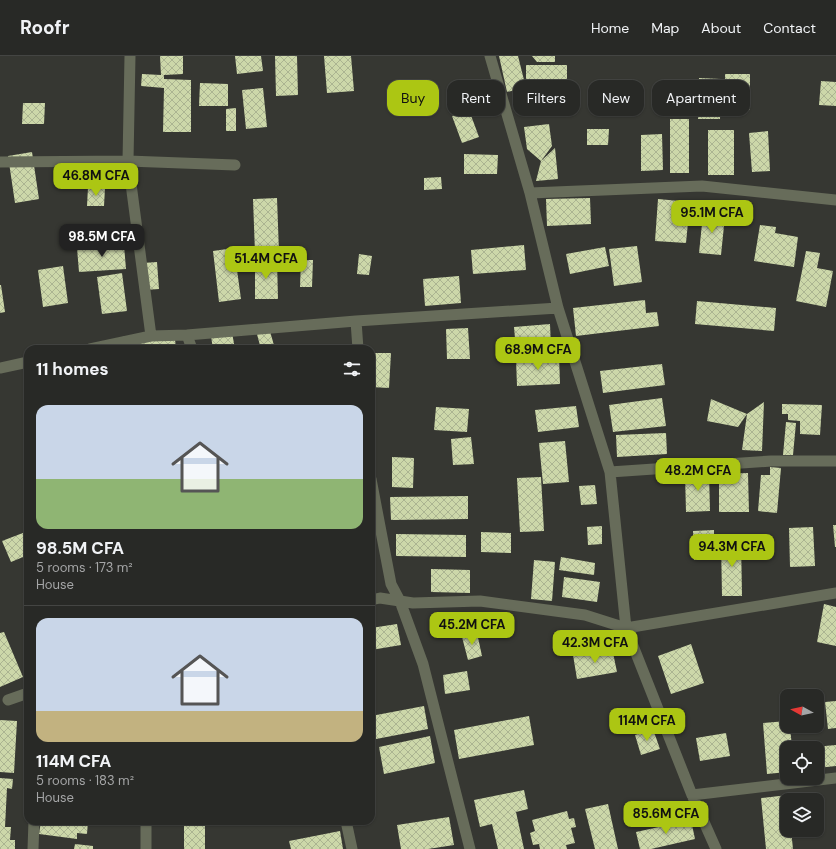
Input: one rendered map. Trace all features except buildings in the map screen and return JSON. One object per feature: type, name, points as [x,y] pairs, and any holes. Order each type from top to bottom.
[{"type":"street","points":[[130,56],[128,161],[152,336]]},
{"type":"street","points":[[490,56],[530,193],[558,308],[610,472],[626,628],[692,796],[716,849]]},
{"type":"street","points":[[0,162],[128,161],[235,165]]},
{"type":"street","points":[[530,193],[702,186],[836,200]]},
{"type":"street","points":[[109,345],[152,336],[186,335],[356,321],[558,308]]},
{"type":"street","points":[[356,321],[358,345]]},
{"type":"street","points":[[186,335],[190,345]]},
{"type":"street","points":[[0,368],[24,363]]},
{"type":"street","points":[[610,472],[771,460],[836,461]]},
{"type":"street","points":[[375,500],[391,584],[400,601],[423,664],[470,849]]},
{"type":"street","points":[[375,599],[380,598],[413,603],[480,601],[585,616],[626,628],[836,593]]},
{"type":"street","points":[[8,700],[24,694]]},
{"type":"street","points":[[692,796],[836,778]]},
{"type":"street","points":[[33,849],[34,825]]},
{"type":"street","points":[[146,825],[146,849]]},
{"type":"street","points":[[347,825],[352,849]]}]
